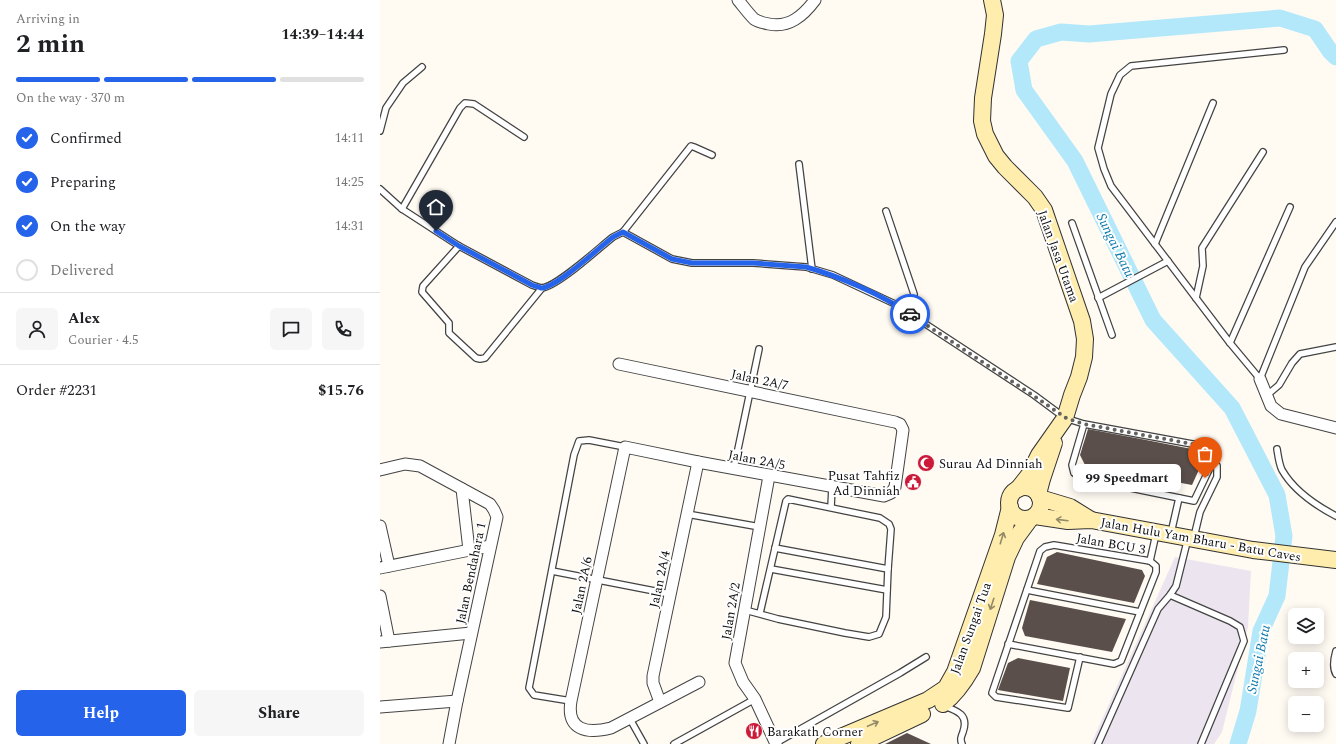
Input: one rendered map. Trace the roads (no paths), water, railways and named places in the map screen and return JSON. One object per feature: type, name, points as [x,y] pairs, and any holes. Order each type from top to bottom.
[{"type":"main road","name":"Jalan Jasa Utama","points":[[992,0],[994,15],[993,34],[983,98],[982,121],[985,134],[996,156],[1035,197],[1044,210],[1077,304],[1084,333],[1085,348],[1082,367],[1066,418],[1039,455],[1029,475],[1018,489]]},
{"type":"main road","name":"Jalan Jasa Utama","points":[[1039,496],[1042,479],[1057,432]]},
{"type":"main road","points":[[1018,489],[1031,489],[1039,496],[1040,508],[1032,517],[1025,519],[1016,516],[1010,507],[1011,497],[1018,489]]},
{"type":"main road","name":"Jalan Hulu Yam Bharu - Batu Caves","points":[[1039,496],[1070,507],[1091,520]]},
{"type":"main road","name":"Jalan Sungai Tua","points":[[824,744],[928,700],[946,688],[955,672],[963,651],[1003,536],[1010,507]]},
{"type":"main road","name":"Jalan Hulu Yam Bharu - Batu Caves","points":[[1032,517],[1068,521],[1091,520],[1252,550],[1336,560]]},
{"type":"main road","name":"Jalan Sungai Tua","points":[[859,744],[941,705],[951,698],[963,684],[972,668],[1007,557],[1016,538],[1032,517]]},
{"type":"street","points":[[738,0],[755,20],[764,24],[775,25],[787,24],[801,16],[815,0]]},
{"type":"street","name":"Jalan 2A/7","points":[[619,364],[900,424],[903,430],[895,487],[891,493],[884,496]]},
{"type":"street","points":[[1260,379],[1271,406],[1281,414],[1336,428]]},
{"type":"street","name":"Jalan 2A/5","points":[[625,447],[769,476],[884,496]]},
{"type":"street","name":"Jalan 2A/6","points":[[625,447],[570,707],[571,718],[577,727],[586,730],[602,730],[630,719]]},
{"type":"street","name":"Jalan 2A/4","points":[[660,702],[653,683],[653,676],[698,462]]},
{"type":"street","name":"Jalan Bendahara 1","points":[[380,470],[405,464],[420,466],[490,504],[496,517],[449,744]]},
{"type":"street","name":"Jalan 2A/2","points":[[769,476],[735,663],[744,682],[755,699],[775,744]]},
{"type":"street","points":[[462,489],[469,550]]},
{"type":"street","points":[[380,526],[384,567],[490,546]]},
{"type":"street","points":[[380,596],[384,641],[471,633]]},
{"type":"street","points":[[630,719],[699,682]]},
{"type":"street","points":[[380,707],[457,701]]},
{"type":"lane","points":[[1284,50],[1131,66],[1120,75],[1111,94],[1098,148],[1104,169],[1111,186],[1230,343],[1260,379],[1305,266],[1336,222]]},
{"type":"lane","points":[[380,131],[386,108],[403,83],[422,67]]},
{"type":"lane","points":[[402,209],[460,108],[465,103],[474,104],[524,137]]},
{"type":"lane","points":[[1155,244],[1213,103]]},
{"type":"lane","points":[[459,246],[423,286],[422,292],[449,323],[449,333],[476,358],[485,358],[542,288],[562,278],[613,237],[623,232],[691,146],[712,155]]},
{"type":"lane","points":[[1196,298],[1203,266],[1202,248],[1263,152]]},
{"type":"lane","points":[[799,164],[812,269]]},
{"type":"lane","points":[[380,188],[402,209],[459,246],[532,285],[542,288]]},
{"type":"lane","points":[[1230,343],[1290,207]]},
{"type":"lane","points":[[886,211],[914,294],[915,318]]},
{"type":"lane","points":[[1072,223],[1112,335]]},
{"type":"lane","points":[[623,232],[672,259],[692,263],[753,263],[806,267],[833,276],[895,304],[1066,418],[1084,424],[1214,448],[1216,455],[1194,501],[1082,478],[1074,473],[1072,465],[1084,424]]},
{"type":"lane","points":[[1098,298],[1168,261]]},
{"type":"lane","points":[[1266,396],[1279,385],[1292,363],[1300,354],[1336,347]]},
{"type":"lane","points":[[734,468],[759,349]]},
{"type":"lane","points":[[571,701],[534,695],[529,688],[574,455],[579,441],[589,440],[625,447]]},
{"type":"lane","points":[[1277,449],[1281,469],[1298,490],[1314,503],[1336,516]]},
{"type":"lane","points":[[1098,744],[1158,609],[1176,586],[1200,512],[1217,477],[1217,466]]},
{"type":"lane","points":[[831,508],[832,487]]},
{"type":"lane","points":[[1150,562],[1179,498]]},
{"type":"lane","points":[[745,610],[778,619],[869,637],[879,634],[886,617],[891,529],[889,524],[880,518],[788,499],[786,501],[760,613]]},
{"type":"lane","points":[[687,514],[760,527]]},
{"type":"lane","name":"Jalan BCU 3","points":[[1054,545],[1150,562],[1156,566],[1156,572],[1121,661],[1114,664],[1008,644],[1040,551],[1045,547],[1054,545]]},
{"type":"lane","points":[[775,548],[888,569]]},
{"type":"lane","points":[[771,569],[887,590]]},
{"type":"lane","points":[[552,571],[670,594]]},
{"type":"lane","points":[[1027,590],[1140,612]]},
{"type":"lane","points":[[1170,595],[1230,621],[1240,627],[1244,641],[1201,744]]},
{"type":"lane","points":[[1008,644],[992,693],[996,697],[1068,708],[1080,657]]},
{"type":"lane","points":[[1336,651],[1334,672],[1336,674]]},
{"type":"lane","points":[[775,744],[900,674],[926,657]]},
{"type":"lane","points":[[674,744],[755,699]]},
{"type":"lane","points":[[941,705],[956,710],[965,720],[965,725],[960,739],[962,744]]},
{"type":"lane","points":[[630,719],[644,744]]},
{"type":"waterway","name":"Sungai Batu","points":[[1238,744],[1248,711],[1261,631],[1277,596],[1284,536],[1277,495],[1232,408],[1153,320],[1075,161],[1024,90],[1019,61],[1036,39],[1061,32],[1089,34],[1280,18],[1315,29],[1336,57]]},
{"type":"place","name":"Surau Ad Dinniah","points":[[926,463]]},
{"type":"place","name":"99 Speedmart","points":[[1205,478]]},
{"type":"place","name":"Pusat Tahfiz Ad Dinniah","points":[[913,482]]},
{"type":"place","name":"Barakath Corner","points":[[754,731]]}]
